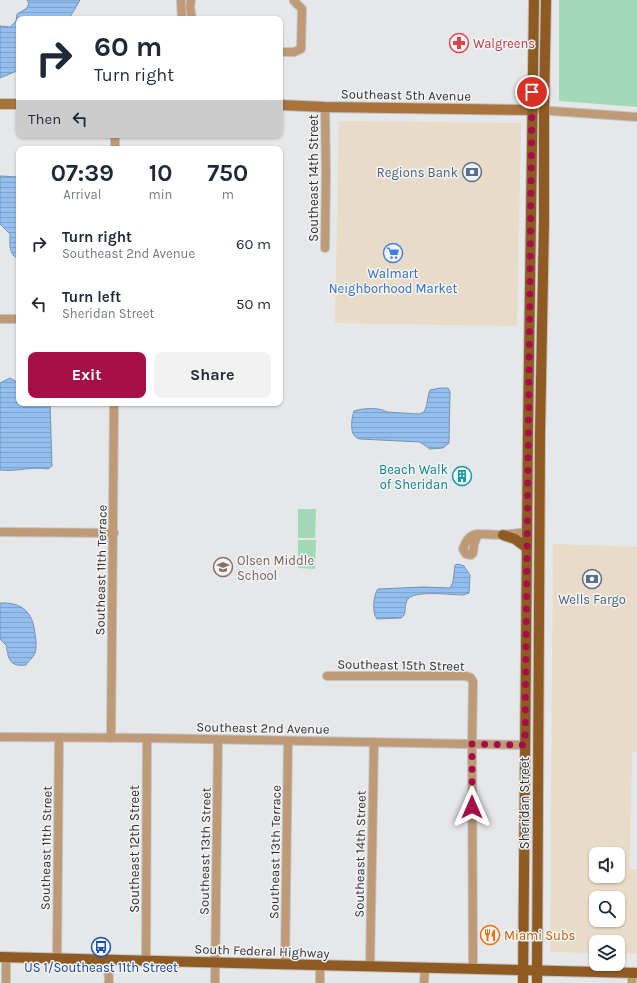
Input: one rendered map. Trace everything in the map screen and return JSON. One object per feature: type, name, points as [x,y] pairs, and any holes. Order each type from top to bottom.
[{"type":"main road","name":"Sheridan Street","points":[[523,983],[529,321],[534,0]]},
{"type":"main road","name":"Sheridan Street","points":[[536,983],[540,416],[546,0]]},
{"type":"main road","points":[[530,239],[537,250],[536,315],[538,322],[542,326]]},
{"type":"main road","points":[[529,321],[535,329],[535,403],[540,416]]},
{"type":"main road","points":[[528,429],[532,451],[531,506],[534,512],[540,517]]},
{"type":"main road","points":[[527,532],[533,539],[535,550],[534,605],[539,620]]},
{"type":"main road","points":[[503,535],[515,539],[527,548]]},
{"type":"main road","name":"South Federal Highway","points":[[3,957],[537,971],[634,977]]},
{"type":"street","points":[[181,0],[182,16]]},
{"type":"street","points":[[190,0],[192,16]]},
{"type":"street","points":[[283,52],[294,52],[301,49],[302,9],[294,1]]},
{"type":"street","points":[[0,104],[16,104]]},
{"type":"street","name":"Southeast 5th Avenue","points":[[283,105],[532,110]]},
{"type":"street","name":"Southeast 14th Street","points":[[324,248],[326,173],[325,107]]},
{"type":"street","points":[[532,110],[637,117]]},
{"type":"street","points":[[0,319],[16,319]]},
{"type":"street","name":"Southeast 11th Terrace","points":[[111,738],[114,406]]},
{"type":"street","points":[[0,532],[114,533]]},
{"type":"street","points":[[474,551],[471,555],[468,555],[463,549],[468,538],[476,534],[503,535],[527,532]]},
{"type":"street","name":"Southeast 15th Street","points":[[327,676],[466,676],[471,678],[473,682],[473,969]]},
{"type":"street","name":"Southeast 2nd Avenue","points":[[0,737],[147,738],[525,745]]},
{"type":"street","name":"Southeast 11th Street","points":[[57,958],[59,738]]},
{"type":"street","name":"Southeast 12th Street","points":[[146,961],[147,738]]},
{"type":"street","name":"Southeast 13th Street","points":[[215,983],[218,740]]},
{"type":"street","name":"Southeast 13th Terrace","points":[[285,964],[288,741]]},
{"type":"street","name":"Southeast 14th Street","points":[[370,966],[374,742]]},
{"type":"street","points":[[3,957],[6,983]]},
{"type":"street","points":[[108,960],[109,983]]},
{"type":"street","points":[[320,965],[320,983]]},
{"type":"street","points":[[424,983],[425,968]]},
{"type":"shaded area","points":[[339,121],[521,123],[517,326],[335,323]]},
{"type":"shaded area","points":[[553,544],[637,547],[637,752],[632,752],[630,869],[637,869],[637,954],[625,954],[625,935],[589,935],[589,953],[550,952]]},
{"type":"green space","points":[[559,0],[637,0],[637,107],[559,101]]},
{"type":"green space","points":[[298,509],[316,509],[315,538],[298,538]]},
{"type":"green space","points":[[298,540],[316,540],[315,569],[298,568]]},
{"type":"water","points":[[27,0],[80,0],[71,16],[17,16],[17,14],[27,8],[29,3]]},
{"type":"water","points":[[16,21],[16,71],[0,78],[0,26],[10,27]]},
{"type":"water","points":[[0,176],[16,177],[16,258],[11,252],[10,234],[0,224]]},
{"type":"water","points":[[10,378],[16,381],[16,406],[50,406],[52,466],[48,469],[36,468],[0,470],[0,383]]},
{"type":"water","points":[[448,388],[450,392],[449,443],[443,448],[430,449],[420,442],[360,439],[356,438],[352,432],[352,419],[354,411],[362,409],[375,409],[384,410],[387,412],[419,414],[424,412],[430,390]]},
{"type":"water","points":[[458,564],[464,566],[470,575],[469,593],[463,595],[426,594],[412,596],[407,601],[404,614],[401,618],[377,619],[375,617],[374,604],[378,589],[423,587],[450,588],[453,582],[455,565]]},
{"type":"water","points":[[0,603],[14,604],[20,607],[29,614],[32,620],[36,638],[36,648],[34,654],[26,665],[17,665],[12,663],[8,655],[7,646],[0,639]]},
{"type":"place","name":"Walgreens","points":[[459,43]]},
{"type":"place","name":"Regions Bank","points":[[472,172]]},
{"type":"place","name":"Walmart Neighborhood Market","points":[[393,253]]},
{"type":"place","name":"Beach Walk of Sheridan","points":[[462,476]]},
{"type":"place","name":"Olsen Middle School","points":[[223,567]]},
{"type":"place","name":"Wells Fargo","points":[[592,579]]},
{"type":"place","name":"Miami Subs","points":[[490,935]]},
{"type":"place","name":"US 1/Southeast 11th Street","points":[[101,947]]},
{"type":"route","points":[[472,807],[472,744],[525,745],[532,92]]}]
